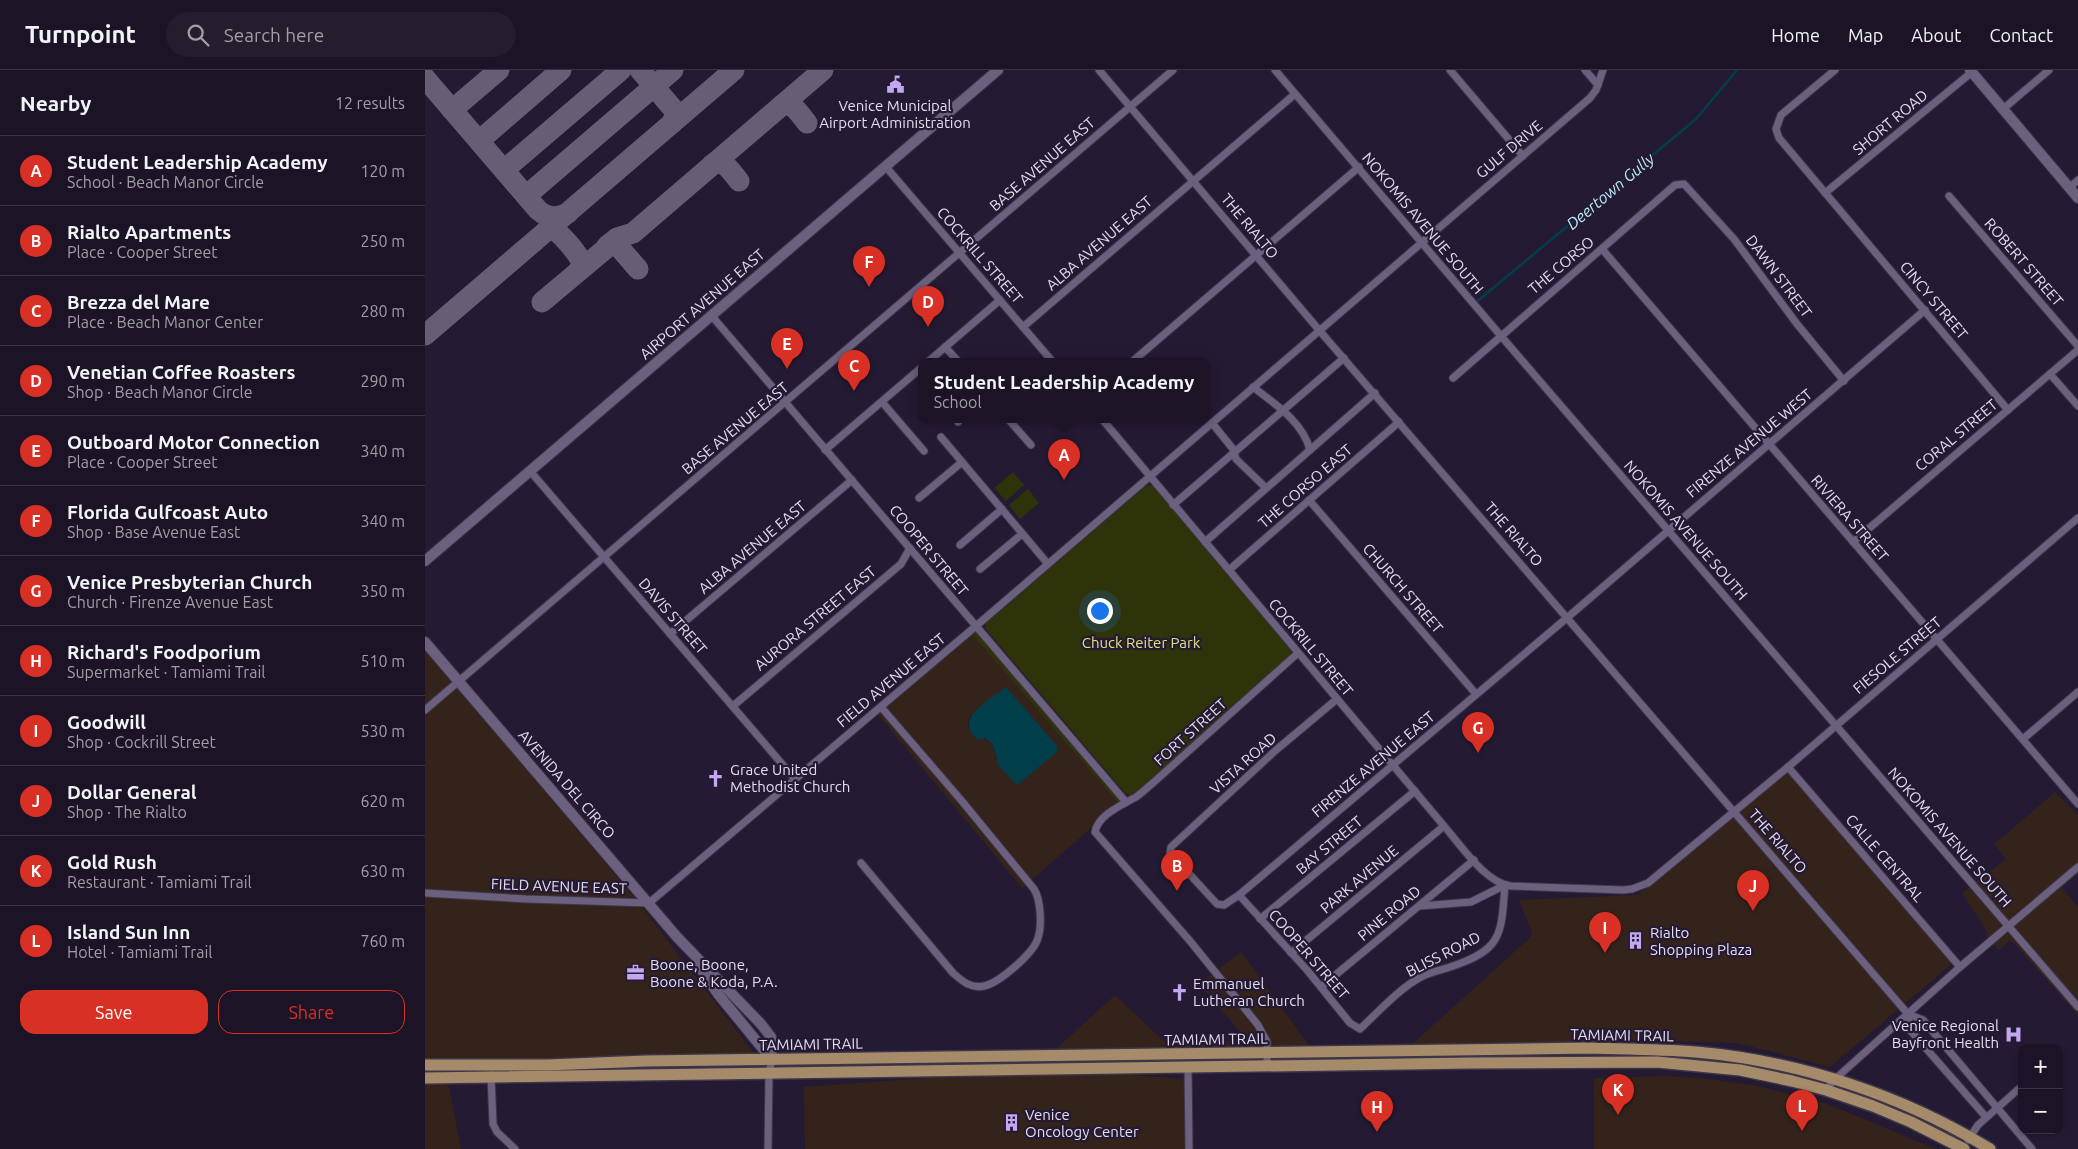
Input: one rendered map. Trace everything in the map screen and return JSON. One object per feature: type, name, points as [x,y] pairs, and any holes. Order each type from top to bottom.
[{"type":"main road","name":"TAMIAMI TRAIL","points":[[425,1064],[548,1065],[1590,1048],[1656,1049],[1743,1058],[1795,1068],[1906,1105],[1990,1149]]},
{"type":"main road","name":"TAMIAMI TRAIL","points":[[425,1078],[1657,1062],[1698,1064],[1747,1071],[1826,1090],[1903,1118],[1963,1149]]},
{"type":"street","name":"AIRPORT AVENUE EAST","points":[[425,561],[998,70]]},
{"type":"street","name":"THE RIALTO","points":[[1099,70],[1319,330],[1908,1014],[1923,1020],[2032,1149]]},
{"type":"street","name":"BASE AVENUE EAST","points":[[425,710],[1173,70]]},
{"type":"street","name":"NOKOMIS AVENUE SOUTH","points":[[1275,70],[2078,1007]]},
{"type":"street","points":[[1450,70],[1523,156]]},
{"type":"street","points":[[1585,70],[1598,85]]},
{"type":"street","name":"GULF DRIVE","points":[[1319,330],[1590,98],[1598,85],[1603,70]]},
{"type":"street","name":"CINCY STREET","points":[[1835,70],[1781,115],[1776,129],[1782,143],[2008,410]]},
{"type":"street","points":[[2003,110],[2049,70]]},
{"type":"street","points":[[1971,71],[2078,198]]},
{"type":"street","name":"SHORT ROAD","points":[[1825,193],[1971,71]]},
{"type":"street","name":"ALBA AVENUE EAST","points":[[1023,327],[1295,94]]},
{"type":"street","name":"COCKRILL STREET","points":[[886,167],[1049,358]]},
{"type":"street","points":[[1137,358],[1359,168]]},
{"type":"street","points":[[2069,188],[2078,180]]},
{"type":"street","name":"THE CORSO","points":[[1453,378],[1675,185],[1684,184],[1690,189]]},
{"type":"street","name":"DAWN STREET","points":[[1690,189],[1734,239],[1797,324],[1844,381]]},
{"type":"street","name":"ROBERT STREET","points":[[1949,196],[2078,346]]},
{"type":"street","name":"RIVIERA STREET","points":[[1602,249],[2078,804]]},
{"type":"street","points":[[932,358],[1000,300]]},
{"type":"street","name":"FIRENZE AVENUE WEST","points":[[1568,617],[1925,310]]},
{"type":"street","name":"COOPER STREET","points":[[711,315],[1126,802]]},
{"type":"street","name":"FIELD AVENUE EAST","points":[[425,893],[649,903],[976,626],[1319,330]]},
{"type":"street","points":[[945,347],[955,358]]},
{"type":"street","name":"CORAL STREET","points":[[1853,542],[2078,350]]},
{"type":"street","points":[[1173,505],[1344,358]]},
{"type":"street","points":[[825,450],[918,374]]},
{"type":"street","points":[[2050,374],[2078,406]]},
{"type":"street","points":[[1253,387],[1284,411],[1308,442],[1310,450]]},
{"type":"street","points":[[1205,542],[1375,393]]},
{"type":"street","points":[[882,402],[924,451]]},
{"type":"street","name":"THE CORSO EAST","points":[[1229,570],[1399,422]]},
{"type":"street","points":[[1012,423],[1031,445]]},
{"type":"street","name":"COCKRILL STREET","points":[[1105,423],[1444,826],[1492,878],[1505,885]]},
{"type":"street","points":[[1212,423],[1234,453],[1236,459],[1266,488]]},
{"type":"street","points":[[941,438],[1048,564]]},
{"type":"street","points":[[919,498],[961,462]]},
{"type":"street","name":"DAVIS STREET","points":[[530,471],[795,779]]},
{"type":"street","name":"ALBA AVENUE EAST","points":[[670,634],[852,480]]},
{"type":"street","name":"CHURCH STREET","points":[[1309,500],[1476,694]]},
{"type":"street","points":[[960,545],[1002,509]]},
{"type":"street","name":"FIESOLE STREET","points":[[1735,812],[2078,518]]},
{"type":"street","points":[[980,569],[1022,534]]},
{"type":"street","name":"AURORA STREET EAST","points":[[733,706],[901,564],[910,548]]},
{"type":"street","name":"FIRENZE AVENUE EAST","points":[[1195,881],[1217,904],[1224,905],[1239,895],[1568,617]]},
{"type":"street","name":"AVENIDA DEL CIRCO","points":[[425,642],[686,947],[766,1030],[771,1037],[772,1060]]},
{"type":"street","name":"FORT STREET","points":[[1268,1053],[1267,1042],[1258,1025],[1190,942],[1095,832],[1096,825],[1155,782],[1298,653]]},
{"type":"street","points":[[2023,739],[2078,692]]},
{"type":"street","name":"VISTA ROAD","points":[[1195,881],[1170,853],[1173,844],[1276,750],[1337,699]]},
{"type":"street","points":[[861,863],[953,972],[965,983],[974,986],[993,983],[1031,952],[1038,938],[1039,897],[1030,882],[881,707]]},
{"type":"street","name":"CALLE CENTRAL","points":[[1788,767],[1960,967]]},
{"type":"street","name":"BAY STREET","points":[[1260,919],[1415,792]]},
{"type":"street","points":[[1419,906],[1471,902],[1505,885],[1623,890],[1639,887],[1655,878],[1735,812]]},
{"type":"street","name":"PARK AVENUE","points":[[1291,953],[1444,826]]},
{"type":"street","name":"PINE ROAD","points":[[1321,987],[1474,860]]},
{"type":"street","points":[[1826,1090],[1834,1080],[1960,967],[2078,867]]},
{"type":"street","name":"BLISS ROAD","points":[[1360,1029],[1419,978],[1466,961],[1483,953],[1493,944],[1501,929],[1505,885]]},
{"type":"street","name":"COOPER STREET","points":[[1239,895],[1321,987],[1350,1023],[1360,1029]]},
{"type":"street","name":"THE RIALTO","points":[[1908,1014],[1910,1030],[1986,1118]]},
{"type":"street","points":[[1928,1050],[1942,1056],[1951,1053]]},
{"type":"street","points":[[1267,1066],[1268,1053]]},
{"type":"street","points":[[768,1149],[769,1073],[772,1060]]},
{"type":"street","points":[[491,1064],[493,1124],[497,1132],[515,1149]]},
{"type":"street","points":[[1188,1067],[1189,1149]]},
{"type":"street","points":[[1963,1149],[1977,1125],[2019,1089]]},
{"type":"shaded area","points":[[968,630],[1119,804],[1022,888],[874,710]],"holes":[[[971,715],[1057,752],[996,760],[993,745],[968,727],[968,721]]]},
{"type":"shaded area","points":[[425,649],[642,907],[756,1056],[547,1061],[425,1060]]},
{"type":"shaded area","points":[[1006,687],[1057,746],[1057,752],[1017,785],[999,766],[993,745],[985,738],[978,740],[971,732],[969,725],[971,717],[976,710]]},
{"type":"shaded area","points":[[1785,765],[1953,963],[1830,1067],[1737,1043],[1647,1040],[1410,1046],[1531,937],[1532,933],[1519,900],[1638,895],[1720,825]]},
{"type":"shaded area","points":[[2055,792],[2078,815],[2078,872],[2062,888],[2078,907],[2078,1015],[2013,942],[2009,941],[1999,950],[1986,936],[1988,933],[1962,893],[2006,859],[1994,844]]},
{"type":"shaded area","points":[[1241,952],[1311,1048],[1053,1052],[1115,995],[1171,1048],[1246,1039],[1199,984]]},
{"type":"shaded area","points":[[1105,1073],[1185,1079],[1187,1149],[805,1149],[804,1087],[982,1074]]},
{"type":"shaded area","points":[[1666,1076],[1753,1085],[1825,1103],[1936,1149],[1594,1149],[1594,1078]]},
{"type":"shaded area","points":[[425,1082],[448,1082],[461,1149],[425,1149]]},
{"type":"green space","points":[[1013,472],[1024,485],[1006,501],[994,488]]},
{"type":"green space","name":"Chuck Reiter Park","points":[[1150,485],[1157,489],[1291,650],[1291,657],[1144,787],[1130,795],[1125,793],[985,628],[986,623],[1146,486]]},
{"type":"green space","points":[[1028,489],[1039,503],[1020,519],[1009,505]]},
{"type":"green space","points":[[982,622],[981,628],[1127,798],[1119,804],[968,630]]},
{"type":"waterway","name":"Deertown Gully","points":[[1475,303],[1696,119],[1737,70]]},
{"type":"taxiway","points":[[452,110],[499,70]]},
{"type":"taxiway","points":[[479,141],[561,70]]},
{"type":"taxiway","points":[[504,170],[621,70]]},
{"type":"taxiway","points":[[640,70],[674,110],[675,116],[672,123]]},
{"type":"taxiway","points":[[526,196],[673,70]]},
{"type":"taxiway","points":[[425,335],[734,70]]},
{"type":"taxiway","points":[[607,246],[617,238],[633,233],[823,70]]},
{"type":"taxiway","points":[[425,78],[538,210],[552,217],[568,213]]},
{"type":"taxiway","points":[[782,105],[793,107],[807,123]]},
{"type":"taxiway","points":[[713,164],[721,163],[725,165],[739,181]]},
{"type":"taxiway","points":[[546,231],[552,229],[556,231],[570,245],[581,261],[582,265],[579,270]]},
{"type":"taxiway","points":[[542,302],[610,245],[618,246],[638,269]]},
{"type":"place","name":"Venice Municipal Airport Administration","points":[[895,84]]},
{"type":"place","name":"Florida Gulfcoast Auto","points":[[869,287]]},
{"type":"place","name":"Venetian Coffee Roasters","points":[[928,327]]},
{"type":"place","name":"Outboard Motor Connection","points":[[787,369]]},
{"type":"place","name":"Brezza del Mare","points":[[854,391]]},
{"type":"place","name":"Student Leadership Academy","points":[[1064,480]]},
{"type":"place","name":"Venice Presbyterian Church","points":[[1478,753]]},
{"type":"place","name":"Grace United Methodist Church","points":[[716,778]]},
{"type":"place","name":"Rialto Apartments","points":[[1177,891]]},
{"type":"place","name":"Dollar General","points":[[1753,911]]},
{"type":"place","name":"Rialto Shopping Plaza","points":[[1636,941]]},
{"type":"place","name":"Goodwill","points":[[1605,953]]},
{"type":"place","name":"Boone, Boone, Boone & Koda, P.A.","points":[[636,973]]},
{"type":"place","name":"Emmanuel Lutheran Church","points":[[1179,992]]},
{"type":"place","name":"Venice Regional Bayfront Health","points":[[2013,1034]]},
{"type":"place","name":"Gold Rush","points":[[1618,1115]]},
{"type":"place","name":"Venice Oncology Center","points":[[1011,1123]]},
{"type":"place","name":"Island Sun Inn","points":[[1802,1131]]},
{"type":"place","name":"Richard's Foodporium","points":[[1377,1132]]}]
